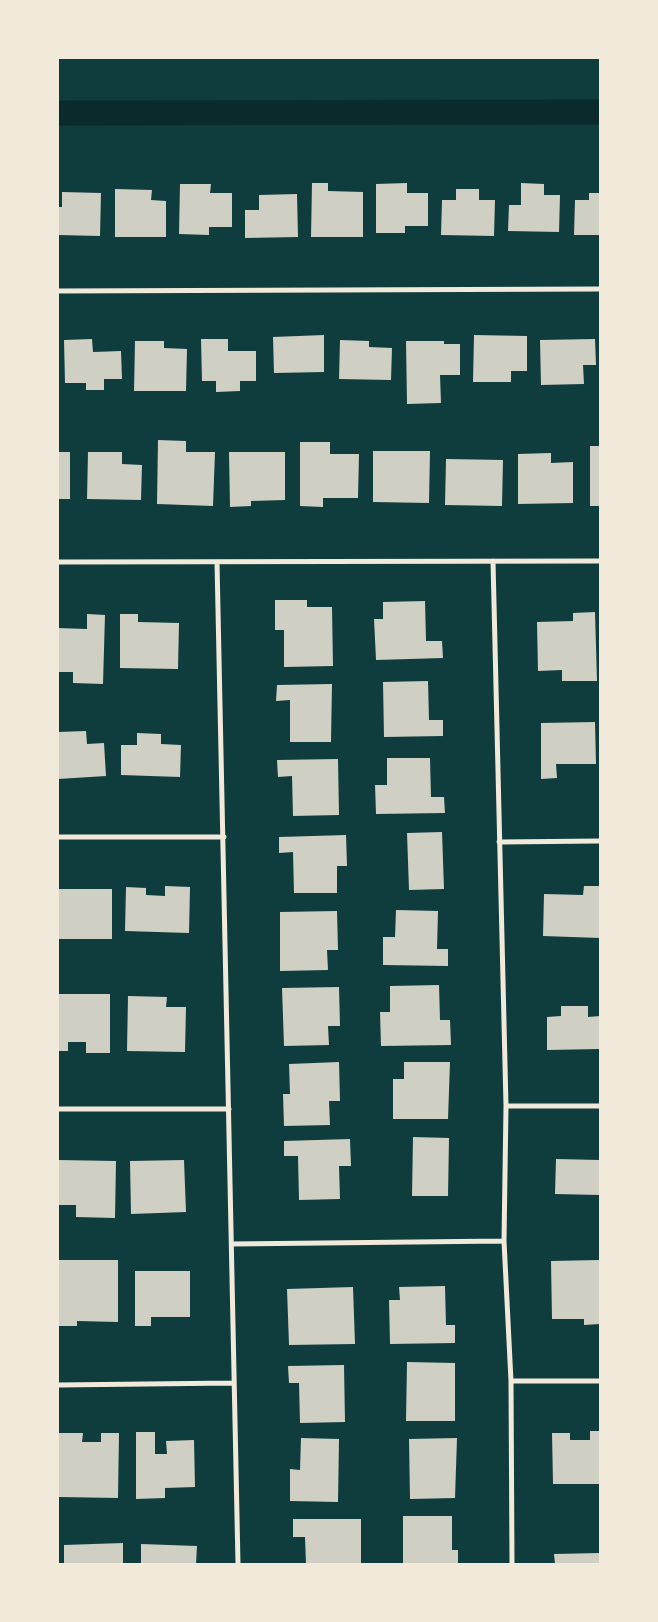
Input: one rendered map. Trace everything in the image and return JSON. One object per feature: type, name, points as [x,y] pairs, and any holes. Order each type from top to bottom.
[{"type":"street","points":[[58,290],[600,289]]},
{"type":"street","points":[[493,561],[506,1106],[504,1241],[511,1381],[512,1564]]},
{"type":"street","points":[[58,562],[600,561]]},
{"type":"street","points":[[217,562],[238,1564]]},
{"type":"street","points":[[58,837],[224,837]]},
{"type":"street","points":[[499,842],[600,841]]},
{"type":"street","points":[[506,1106],[600,1106]]},
{"type":"street","points":[[58,1109],[229,1109]]},
{"type":"street","points":[[232,1244],[504,1241]]},
{"type":"street","points":[[511,1381],[600,1381]]},
{"type":"street","points":[[58,1385],[233,1383]]},
{"type":"building","points":[[312,183],[328,183],[328,191],[363,192],[363,237],[311,237]]},
{"type":"building","points":[[407,183],[407,193],[428,193],[428,226],[405,226],[405,233],[376,233],[376,184]]},
{"type":"building","points":[[521,183],[544,184],[544,195],[560,195],[559,232],[508,231],[509,205],[521,205]]},
{"type":"building","points":[[180,184],[211,184],[210,193],[232,193],[232,227],[209,227],[209,235],[179,234]]},
{"type":"building","points":[[115,189],[152,190],[151,200],[166,201],[166,237],[115,237]]},
{"type":"building","points":[[456,189],[479,189],[479,200],[495,200],[494,236],[441,235],[442,200],[456,200]]},
{"type":"building","points":[[62,192],[101,193],[100,236],[58,235],[58,207],[62,207]]},
{"type":"building","points":[[589,193],[600,193],[600,235],[574,235],[575,200],[589,200]]},
{"type":"building","points":[[297,194],[298,237],[245,238],[245,210],[259,210],[259,195]]},
{"type":"building","points":[[324,335],[324,372],[274,373],[273,337]]},
{"type":"building","points":[[474,335],[527,336],[527,371],[511,371],[511,382],[473,382]]},
{"type":"building","points":[[92,339],[93,352],[121,351],[122,379],[104,379],[104,390],[86,390],[86,383],[65,383],[64,340]]},
{"type":"building","points":[[201,339],[228,339],[228,351],[256,351],[256,381],[240,381],[240,391],[216,392],[216,381],[202,381]]},
{"type":"building","points":[[595,339],[596,365],[583,365],[584,384],[541,385],[540,340]]},
{"type":"building","points":[[340,340],[369,341],[369,347],[392,348],[391,380],[339,379]]},
{"type":"building","points":[[135,341],[164,341],[164,348],[187,349],[186,391],[134,391]]},
{"type":"building","points":[[406,341],[444,341],[444,344],[460,344],[460,375],[440,375],[441,403],[407,404]]},
{"type":"building","points":[[158,440],[186,441],[186,452],[215,452],[213,506],[157,504]]},
{"type":"building","points":[[300,442],[330,442],[330,454],[359,454],[358,498],[323,498],[323,507],[300,506]]},
{"type":"building","points":[[590,446],[600,446],[600,506],[590,506]]},
{"type":"building","points":[[373,451],[430,451],[429,503],[373,502]]},
{"type":"building","points":[[58,452],[70,452],[70,499],[58,499]]},
{"type":"building","points":[[88,452],[122,452],[122,464],[142,465],[141,500],[87,499]]},
{"type":"building","points":[[229,452],[285,452],[285,500],[251,501],[251,506],[230,507]]},
{"type":"building","points":[[551,453],[551,463],[573,462],[573,503],[518,504],[518,454]]},
{"type":"building","points":[[446,459],[503,460],[502,506],[445,505]]},
{"type":"building","points":[[275,600],[307,600],[307,607],[332,607],[333,666],[284,667],[284,630],[275,630]]},
{"type":"building","points":[[425,601],[426,641],[442,641],[443,658],[376,660],[374,619],[383,619],[383,602]]},
{"type":"building","points":[[595,612],[597,681],[562,681],[562,670],[538,671],[537,622],[573,621],[573,613]]},
{"type":"building","points":[[87,614],[105,615],[103,684],[73,683],[73,672],[58,672],[58,628],[87,629]]},
{"type":"building","points":[[120,614],[138,614],[138,622],[179,623],[178,669],[120,668]]},
{"type":"building","points":[[428,681],[429,720],[443,720],[443,736],[384,737],[383,682]]},
{"type":"building","points":[[332,684],[331,742],[290,742],[290,700],[276,701],[277,685]]},
{"type":"building","points":[[595,722],[596,764],[556,764],[557,778],[541,779],[541,723]]},
{"type":"building","points":[[86,731],[87,744],[104,743],[106,776],[58,779],[58,732]]},
{"type":"building","points":[[137,733],[161,734],[161,744],[181,745],[180,777],[121,775],[121,745],[137,745]]},
{"type":"building","points":[[387,758],[430,758],[431,797],[444,797],[445,813],[376,814],[375,785],[387,785]]},
{"type":"building","points":[[338,759],[339,815],[293,816],[292,776],[278,777],[277,760]]},
{"type":"building","points":[[442,832],[444,889],[409,890],[407,833]]},
{"type":"building","points":[[346,835],[347,866],[337,866],[337,893],[294,893],[293,852],[279,853],[279,837]]},
{"type":"building","points":[[165,886],[190,887],[189,933],[125,931],[126,887],[146,888],[146,895],[165,896]]},
{"type":"building","points":[[584,886],[600,886],[600,938],[543,936],[544,894],[583,895]]},
{"type":"building","points":[[58,889],[112,889],[112,939],[58,939]]},
{"type":"building","points":[[396,910],[438,911],[437,949],[448,949],[448,966],[383,965],[383,937],[395,937]]},
{"type":"building","points":[[337,911],[338,950],[327,950],[328,970],[280,971],[280,912]]},
{"type":"building","points":[[439,985],[440,1020],[450,1020],[451,1045],[381,1046],[380,1012],[390,1012],[390,986]]},
{"type":"building","points":[[339,987],[340,1026],[328,1026],[329,1045],[284,1046],[282,988]]},
{"type":"building","points":[[58,994],[110,994],[110,1053],[86,1053],[86,1042],[68,1042],[68,1051],[58,1051]]},
{"type":"building","points":[[128,996],[167,997],[166,1007],[186,1007],[185,1052],[127,1051]]},
{"type":"building","points":[[561,1006],[588,1006],[588,1017],[600,1016],[600,1049],[547,1050],[547,1017],[561,1016]]},
{"type":"building","points":[[339,1062],[340,1101],[329,1101],[330,1125],[284,1126],[283,1094],[290,1094],[289,1064]]},
{"type":"building","points":[[404,1062],[450,1062],[448,1119],[393,1119],[393,1079],[404,1079]]},
{"type":"building","points":[[413,1137],[449,1138],[448,1196],[412,1196]]},
{"type":"building","points":[[350,1139],[351,1166],[339,1166],[340,1199],[299,1200],[298,1156],[284,1156],[284,1141]]},
{"type":"building","points":[[556,1159],[600,1160],[600,1195],[555,1194]]},
{"type":"building","points":[[58,1160],[116,1161],[115,1218],[76,1217],[76,1205],[58,1205]]},
{"type":"building","points":[[184,1160],[186,1212],[131,1214],[130,1161]]},
{"type":"building","points":[[58,1260],[118,1260],[118,1322],[77,1321],[77,1326],[58,1326]]},
{"type":"building","points":[[600,1260],[600,1324],[584,1325],[584,1319],[552,1319],[551,1261]]},
{"type":"building","points":[[135,1271],[190,1271],[190,1317],[151,1317],[151,1326],[135,1326]]},
{"type":"building","points":[[445,1286],[446,1325],[455,1325],[455,1343],[390,1344],[389,1300],[400,1300],[399,1287]]},
{"type":"building","points":[[353,1287],[355,1344],[289,1345],[287,1289]]},
{"type":"building","points":[[407,1362],[455,1363],[455,1421],[406,1421]]},
{"type":"building","points":[[344,1365],[345,1422],[300,1423],[299,1383],[289,1383],[288,1366]]},
{"type":"building","points":[[590,1431],[600,1431],[600,1484],[553,1484],[552,1433],[570,1433],[570,1440],[590,1440]]},
{"type":"building","points":[[136,1432],[155,1432],[155,1454],[167,1454],[166,1441],[194,1440],[195,1487],[165,1488],[165,1498],[136,1499]]},
{"type":"building","points":[[59,1433],[83,1433],[82,1442],[101,1442],[101,1433],[119,1433],[118,1498],[59,1497]]},
{"type":"building","points":[[301,1438],[339,1439],[338,1502],[290,1501],[290,1469],[300,1470]]},
{"type":"building","points":[[457,1438],[455,1498],[410,1499],[409,1439]]},
{"type":"building","points":[[403,1516],[452,1516],[452,1550],[458,1550],[458,1564],[403,1564]]},
{"type":"building","points":[[293,1519],[361,1519],[361,1564],[306,1564],[305,1537],[293,1537]]},
{"type":"building","points":[[123,1543],[123,1564],[64,1564],[64,1545]]},
{"type":"building","points":[[141,1544],[197,1546],[196,1564],[141,1564]]},
{"type":"building","points":[[600,1553],[600,1564],[555,1564],[554,1554]]},
{"type":"waterway","points":[[58,113],[600,112]]}]
